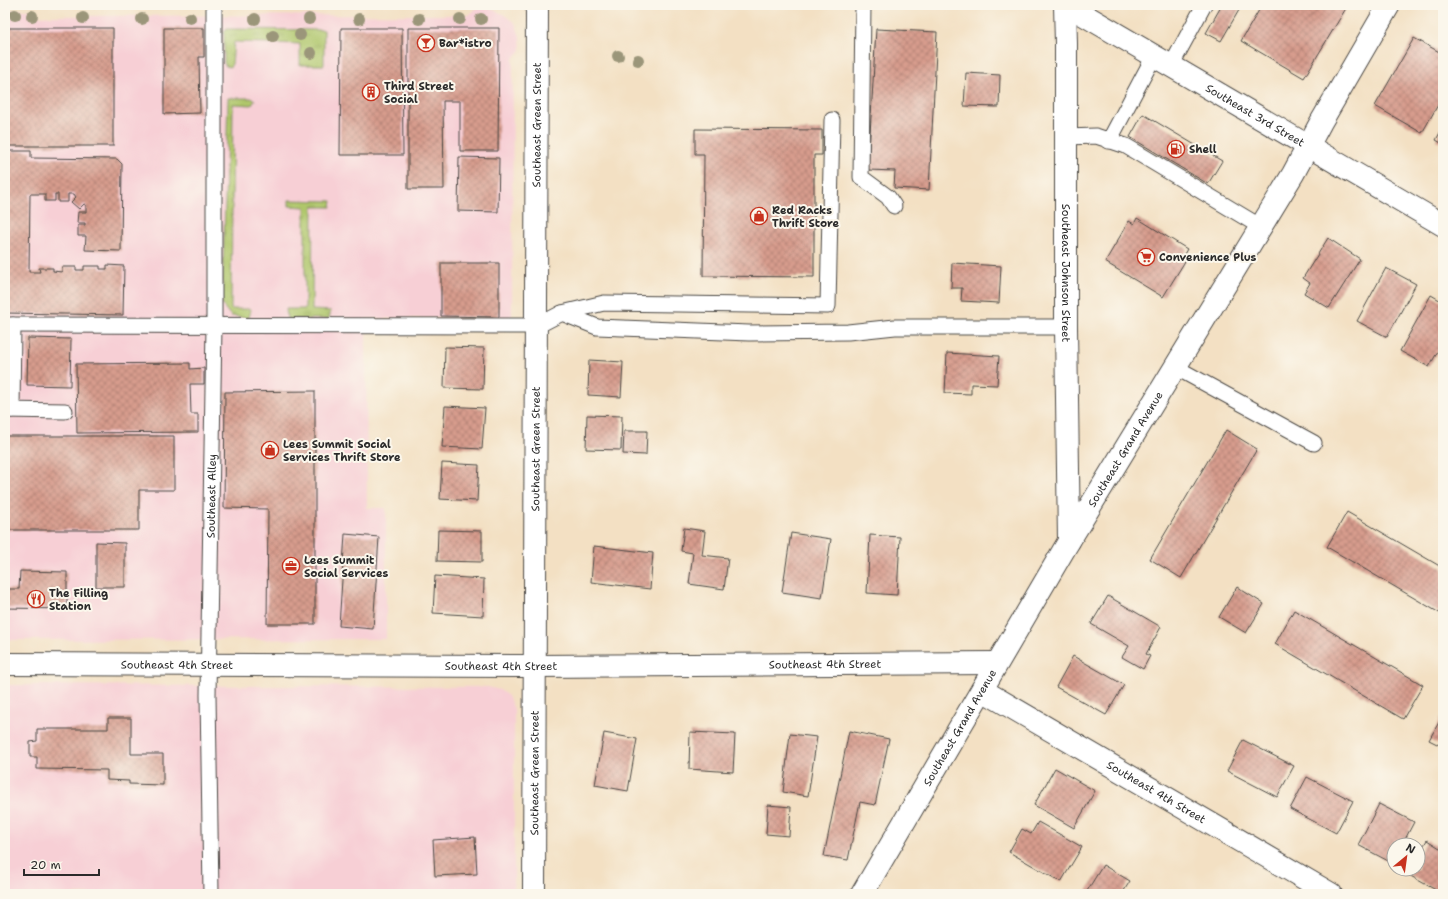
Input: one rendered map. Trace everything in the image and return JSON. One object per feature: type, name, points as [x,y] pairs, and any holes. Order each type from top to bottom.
[{"type":"street","name":"Southeast Green Street","points":[[534,894],[537,5]]},
{"type":"street","name":"Southeast 3rd Street","points":[[1066,5],[1443,226]]},
{"type":"street","name":"Southeast Johnson Street","points":[[1066,5],[1066,327],[1069,541]]},
{"type":"street","name":"Southeast Grand Avenue","points":[[862,894],[982,690],[996,663],[1260,227],[1389,5]]},
{"type":"street","name":"Southeast 4th Street","points":[[5,664],[534,666],[996,663]]},
{"type":"street","name":"Southeast 4th Street","points":[[982,690],[1331,894]]},
{"type":"lane","name":"Southeast Alley","points":[[211,894],[209,665],[214,326],[214,5]]},
{"type":"lane","points":[[863,5],[861,177],[888,197],[894,206]]},
{"type":"lane","points":[[1109,141],[1163,61],[1204,5]]},
{"type":"lane","points":[[65,411],[9,410],[9,325],[537,326],[562,312],[604,303],[828,306],[832,120]]},
{"type":"lane","points":[[1066,137],[1096,136],[1126,146],[1260,227]]},
{"type":"lane","points":[[562,312],[598,327],[749,334],[848,332],[896,327],[1066,327]]},
{"type":"lane","points":[[1175,366],[1314,443]]},
{"type":"shaded area","points":[[477,8],[491,9],[503,14],[515,23],[520,36],[521,50],[513,59],[512,317],[366,319],[367,508],[386,508],[386,639],[5,640],[5,10],[33,10],[40,16],[469,15]]},
{"type":"shaded area","points":[[5,685],[488,687],[500,690],[508,696],[514,709],[514,894],[5,894]]},
{"type":"green space","points":[[227,29],[324,30],[324,65],[300,65],[300,44],[234,42],[232,64],[230,67],[226,66],[224,63],[224,32]]},
{"type":"green space","points":[[228,98],[251,98],[255,100],[252,105],[233,104],[231,309],[251,309],[249,318],[231,316],[222,305]]},
{"type":"green space","points":[[289,200],[332,201],[331,207],[313,207],[312,310],[331,311],[329,319],[287,319],[286,309],[305,309],[305,207],[289,206]]},
{"type":"building","points":[[1222,5],[1242,5],[1221,41],[1206,33]]},
{"type":"building","points":[[1262,5],[1348,5],[1304,78],[1241,41]]},
{"type":"building","points":[[5,28],[113,28],[113,146],[5,146]]},
{"type":"building","points":[[164,28],[204,28],[204,57],[199,57],[200,113],[164,114]]},
{"type":"building","name":"Third Street Social","points":[[341,28],[402,28],[403,155],[340,155]]},
{"type":"building","points":[[408,28],[499,28],[498,151],[460,151],[460,101],[443,101],[444,189],[408,189]]},
{"type":"building","points":[[876,29],[937,32],[929,190],[894,188],[895,171],[868,170]]},
{"type":"building","points":[[1414,38],[1443,54],[1443,96],[1422,133],[1375,106]]},
{"type":"building","points":[[966,73],[1000,75],[999,107],[964,106]]},
{"type":"building","name":"Shell","points":[[1143,114],[1222,161],[1208,184],[1130,137]]},
{"type":"building","points":[[1443,127],[1443,144],[1436,140]]},
{"type":"building","name":"Red Racks Thrift Store","points":[[695,129],[822,130],[822,155],[814,155],[814,277],[703,276],[704,154],[695,154]]},
{"type":"building","points":[[5,151],[31,151],[31,158],[117,159],[122,164],[121,251],[85,250],[86,236],[78,236],[78,225],[85,225],[85,223],[77,223],[78,212],[86,212],[86,205],[84,204],[79,209],[71,202],[76,197],[74,194],[68,194],[68,202],[58,202],[58,194],[55,194],[55,201],[45,201],[45,194],[30,194],[29,272],[40,272],[39,268],[53,268],[53,271],[62,272],[62,267],[76,267],[76,270],[84,270],[84,266],[100,266],[100,269],[107,269],[107,265],[124,266],[123,315],[5,313]]},
{"type":"building","points":[[459,157],[499,158],[498,212],[458,211]]},
{"type":"building","name":"Convenience Plus","points":[[1137,218],[1187,249],[1183,256],[1187,258],[1163,297],[1105,262],[1129,221],[1134,224]]},
{"type":"building","points":[[1328,238],[1360,259],[1329,308],[1304,293],[1310,283],[1303,278]]},
{"type":"building","points":[[441,263],[499,263],[499,317],[441,316]]},
{"type":"building","points":[[952,263],[1001,266],[999,303],[961,301],[962,288],[951,288]]},
{"type":"building","points":[[1386,268],[1416,284],[1387,337],[1357,321]]},
{"type":"building","points":[[1431,295],[1443,302],[1443,342],[1429,367],[1400,351]]},
{"type":"building","points":[[28,338],[71,339],[70,386],[27,385]]},
{"type":"building","points":[[445,347],[484,348],[483,389],[444,388]]},
{"type":"building","points":[[947,353],[999,356],[997,385],[971,384],[971,394],[945,393]]},
{"type":"building","points":[[589,360],[623,362],[621,397],[588,395]]},
{"type":"building","points":[[190,363],[190,369],[204,368],[204,384],[190,384],[191,414],[198,414],[198,432],[77,433],[76,364]]},
{"type":"building","name":"Lees Summit Social Services Thrift Store","points":[[315,391],[315,624],[267,624],[268,509],[224,508],[225,392]]},
{"type":"building","points":[[445,406],[485,408],[482,449],[442,447]]},
{"type":"building","points":[[587,415],[622,416],[621,450],[586,449]]},
{"type":"building","points":[[1226,430],[1257,449],[1181,578],[1150,559]]},
{"type":"building","points":[[624,431],[647,431],[646,455],[623,454]]},
{"type":"building","points":[[5,436],[174,436],[174,490],[139,490],[139,530],[5,530]]},
{"type":"building","points":[[442,463],[479,465],[477,501],[440,499]]},
{"type":"building","points":[[1347,512],[1443,568],[1443,615],[1327,547]]},
{"type":"building","points":[[684,528],[705,531],[702,555],[728,558],[724,589],[689,584],[693,553],[681,551]]},
{"type":"building","points":[[438,530],[482,531],[482,562],[437,561]]},
{"type":"building","points":[[791,533],[831,539],[822,598],[782,592]]},
{"type":"building","points":[[345,534],[379,537],[373,629],[339,626]]},
{"type":"building","points":[[870,535],[900,537],[897,595],[867,593]]},
{"type":"building","points":[[96,542],[125,543],[125,587],[96,587]]},
{"type":"building","points":[[594,546],[653,553],[650,589],[591,582]]},
{"type":"building","name":"The Filling Station","points":[[20,571],[67,572],[67,609],[5,608],[5,589],[19,589]]},
{"type":"building","points":[[435,576],[484,579],[483,616],[433,613]]},
{"type":"building","points":[[1237,587],[1264,604],[1246,633],[1219,617]]},
{"type":"building","points":[[1108,596],[1161,627],[1146,654],[1150,656],[1143,669],[1122,657],[1129,646],[1091,624]]},
{"type":"building","points":[[1294,610],[1423,685],[1403,719],[1275,644]]},
{"type":"building","points":[[1073,656],[1124,685],[1106,715],[1056,687]]},
{"type":"building","points":[[1443,715],[1443,747],[1429,740]]},
{"type":"building","points":[[108,718],[131,718],[131,754],[163,754],[163,785],[129,784],[129,781],[107,780],[107,770],[37,769],[37,757],[30,757],[30,742],[37,741],[37,729],[108,729]]},
{"type":"building","points":[[849,731],[889,739],[875,805],[860,802],[848,860],[824,856]]},
{"type":"building","points":[[690,732],[735,734],[733,772],[689,769]]},
{"type":"building","points":[[604,733],[637,739],[628,791],[595,785]]},
{"type":"building","points":[[790,734],[817,737],[808,796],[783,792]]},
{"type":"building","points":[[1243,740],[1294,766],[1277,797],[1227,771]]},
{"type":"building","points":[[1055,768],[1095,791],[1074,828],[1034,805]]},
{"type":"building","points":[[1307,777],[1353,801],[1336,833],[1290,809]]},
{"type":"building","points":[[1379,804],[1414,822],[1406,837],[1386,837],[1386,860],[1358,845]]},
{"type":"building","points":[[768,805],[791,807],[789,836],[766,834]]},
{"type":"building","points":[[1038,822],[1082,847],[1061,882],[1009,852],[1022,829],[1031,834]]},
{"type":"building","points":[[475,837],[477,874],[435,876],[433,840]]},
{"type":"building","points":[[1427,840],[1443,850],[1443,894],[1412,877],[1426,877]]},
{"type":"building","points":[[1103,865],[1130,881],[1122,894],[1091,894],[1087,891]]},
{"type":"place","name":"Bar*istro","points":[[426,43]]},
{"type":"place","name":"Third Street Social","points":[[371,92]]},
{"type":"place","name":"Shell","points":[[1176,149]]},
{"type":"place","name":"Red Racks Thrift Store","points":[[759,216]]},
{"type":"place","name":"Convenience Plus","points":[[1146,257]]},
{"type":"place","name":"Lees Summit Social Services Thrift Store","points":[[270,450]]},
{"type":"place","name":"Lees Summit Social Services","points":[[291,566]]},
{"type":"place","name":"The Filling Station","points":[[36,599]]}]
